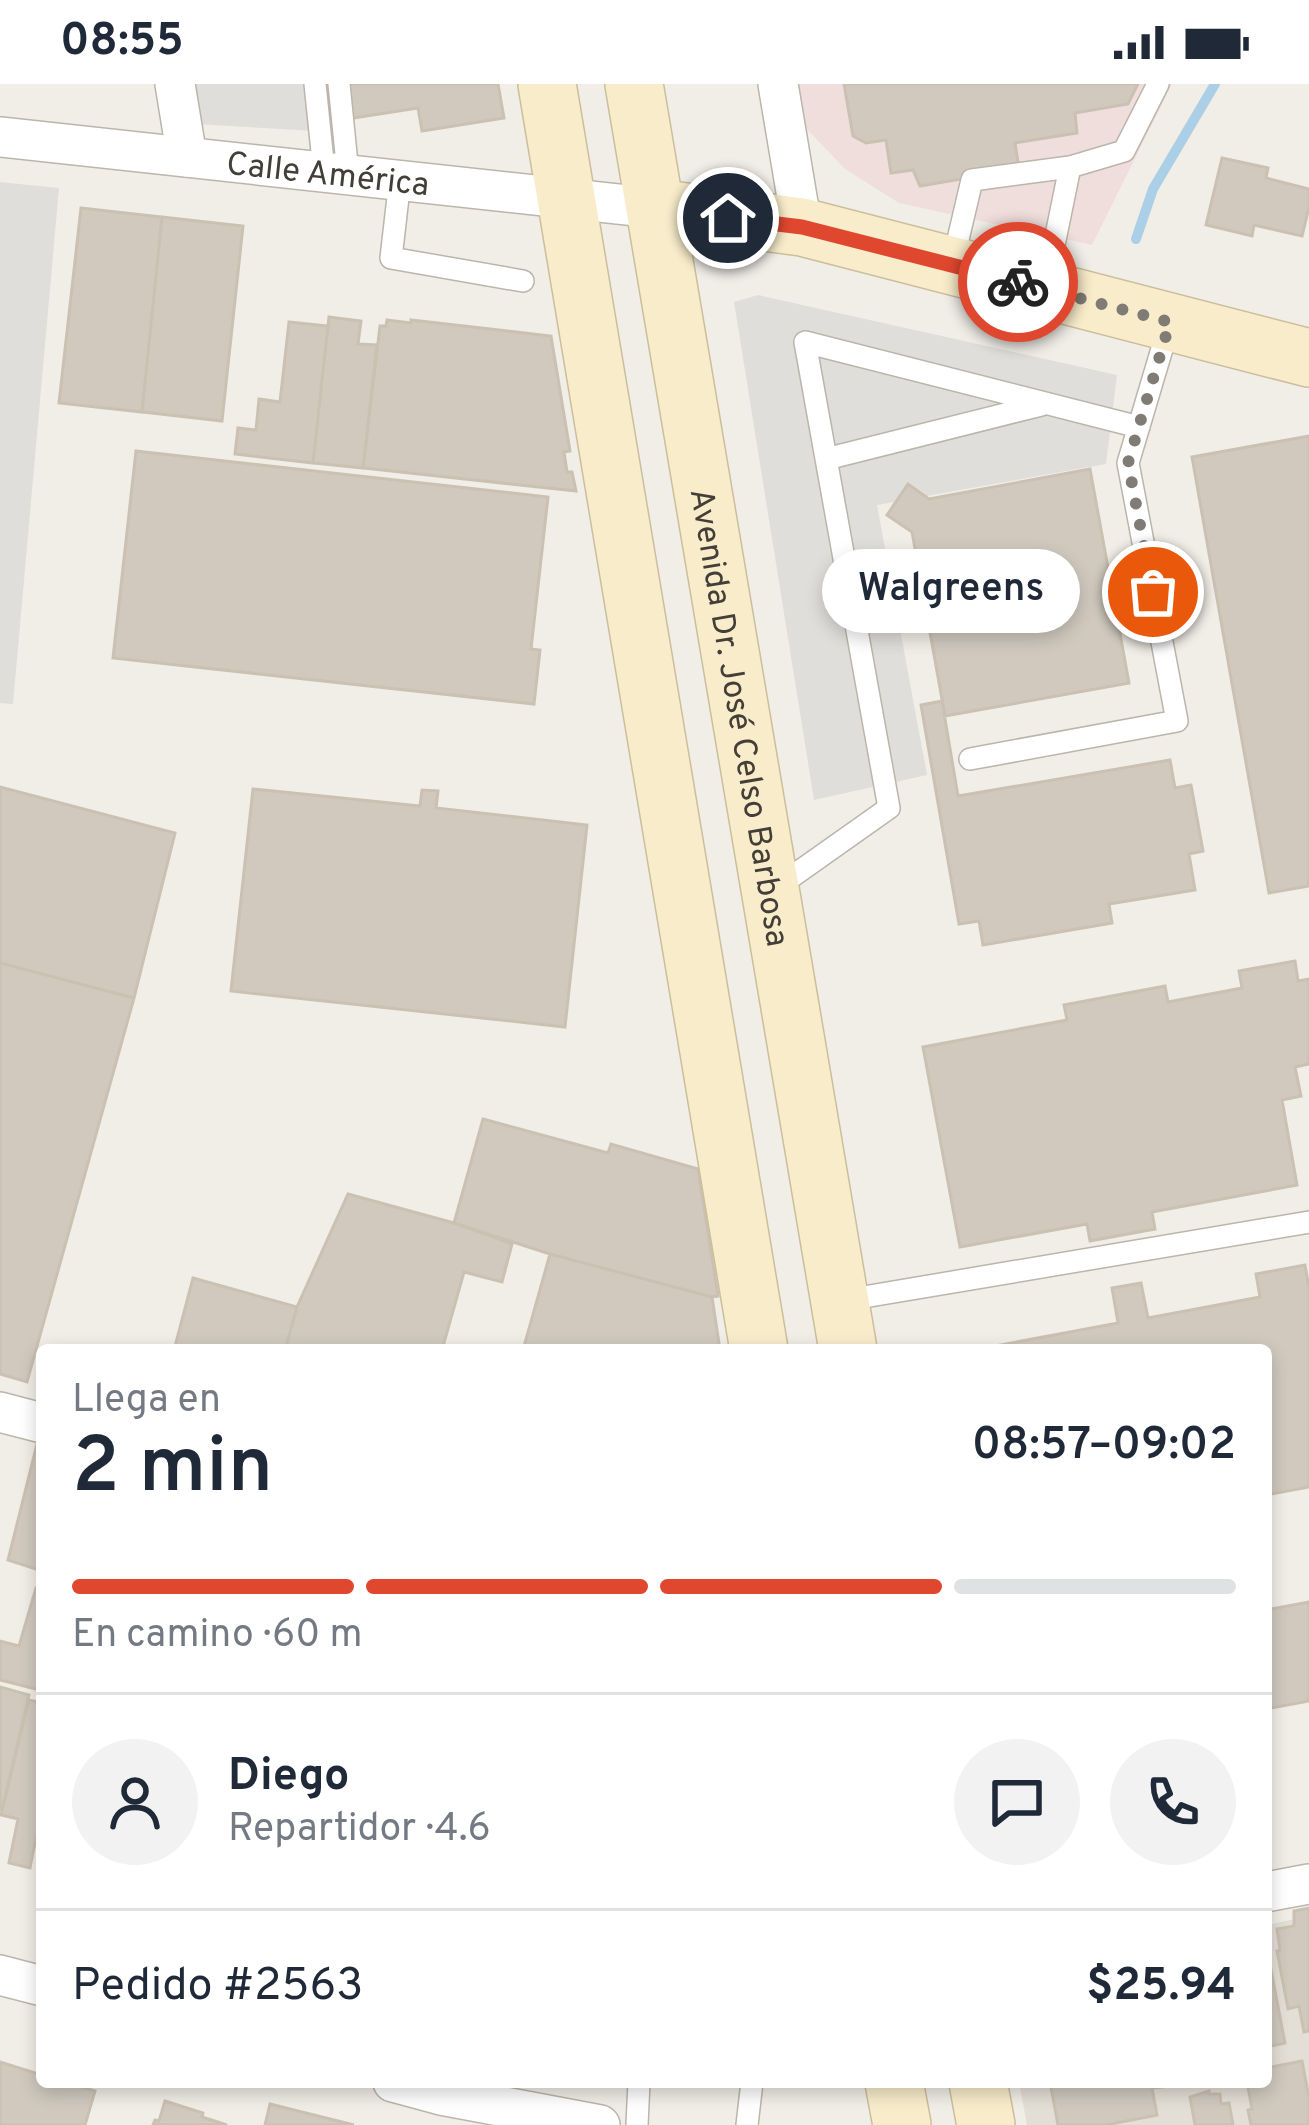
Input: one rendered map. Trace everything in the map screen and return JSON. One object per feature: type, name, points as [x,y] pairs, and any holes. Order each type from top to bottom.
[{"type":"main road","points":[[548,84],[758,1344]]},
{"type":"main road","name":"Avenida Dr. José Celso Barbosa","points":[[634,84],[843,1326]]},
{"type":"main road","points":[[655,208],[802,227],[1309,358]]},
{"type":"main road","points":[[895,2088],[902,2125]]},
{"type":"main road","points":[[979,2088],[986,2125]]},
{"type":"street","points":[[175,84],[187,157]]},
{"type":"street","points":[[778,84],[802,227]]},
{"type":"street","name":"Calle América","points":[[0,137],[655,208]]},
{"type":"street","points":[[0,1412],[36,1421]]},
{"type":"street","points":[[1272,1891],[1309,1885]]},
{"type":"street","points":[[0,1975],[36,1984]]},
{"type":"street","points":[[402,2088],[437,2110],[600,2125]]},
{"type":"lane","points":[[315,84],[336,173]]},
{"type":"lane","points":[[336,173],[339,84]]},
{"type":"lane","points":[[952,265],[972,180],[1070,167],[1124,151],[1158,84]]},
{"type":"lane","points":[[1045,289],[1070,167]]},
{"type":"lane","points":[[400,180],[392,258],[523,281]]},
{"type":"lane","points":[[970,759],[1178,721],[1128,463],[1170,322]]},
{"type":"lane","points":[[771,892],[889,808],[805,342],[1138,427]]},
{"type":"lane","points":[[826,459],[1046,404]]},
{"type":"lane","points":[[843,1326],[1309,1222]]},
{"type":"lane","points":[[637,2125],[639,2088]]},
{"type":"lane","points":[[747,2125],[751,2088]]},
{"type":"shaded area","points":[[189,84],[341,84],[349,133],[196,124]]},
{"type":"shaded area","points":[[797,84],[1172,84],[1092,245],[899,203],[845,169],[805,127]]},
{"type":"shaded area","points":[[0,182],[59,188],[13,704],[0,703]]},
{"type":"shaded area","points":[[758,295],[1117,375],[1106,464],[877,505],[927,775],[814,800],[734,302]]},
{"type":"shaded area","points":[[1309,1916],[1309,2125],[1027,2125],[1020,2088],[1272,2088],[1272,1924]]},
{"type":"building","points":[[341,84],[498,84],[504,118],[422,131],[418,108],[347,119]]},
{"type":"building","points":[[844,84],[1138,84],[1128,104],[1075,113],[1077,133],[1015,143],[1019,169],[920,186],[913,170],[891,173],[886,140],[866,143],[853,136]]},
{"type":"building","points":[[1222,158],[1268,168],[1266,178],[1309,189],[1302,236],[1254,225],[1252,236],[1206,225]]},
{"type":"building","points":[[81,208],[162,217],[142,412],[59,403]]},
{"type":"building","points":[[162,217],[243,226],[222,421],[142,412]]},
{"type":"building","points":[[329,317],[361,321],[358,344],[377,345],[363,468],[313,463]]},
{"type":"building","points":[[387,320],[551,336],[570,451],[564,452],[567,472],[572,472],[576,491],[363,468],[380,326],[386,326]]},
{"type":"building","points":[[289,322],[328,326],[313,463],[235,454],[238,428],[256,430],[259,399],[280,402]]},
{"type":"building","points":[[1309,436],[1309,886],[1269,893],[1192,457]]},
{"type":"building","points":[[136,451],[548,497],[531,649],[540,650],[534,704],[113,658]]},
{"type":"building","points":[[1090,469],[1129,683],[945,716],[912,532],[887,515],[908,484],[929,499]]},
{"type":"building","points":[[942,701],[958,796],[1170,760],[1175,788],[1191,785],[1203,851],[1189,854],[1195,890],[1109,904],[1112,923],[983,945],[979,921],[959,924],[921,705]]},
{"type":"building","points":[[0,787],[175,833],[134,998],[0,963]]},
{"type":"building","points":[[253,789],[420,806],[422,790],[438,791],[436,808],[587,825],[565,1027],[231,991]]},
{"type":"building","points":[[1295,961],[1298,981],[1309,979],[1309,1064],[1295,1067],[1301,1096],[1282,1100],[1297,1185],[1152,1212],[1155,1229],[1090,1241],[1087,1224],[960,1247],[923,1047],[1067,1020],[1064,1005],[1165,986],[1168,1002],[1242,988],[1239,971]]},
{"type":"building","points":[[0,963],[134,998],[27,1382],[0,1374]]},
{"type":"building","points":[[483,1119],[608,1153],[611,1144],[698,1169],[718,1296],[550,1254],[454,1223]]},
{"type":"building","points":[[348,1194],[512,1244],[502,1282],[464,1272],[444,1344],[287,1344],[297,1307]]},
{"type":"building","points":[[550,1254],[712,1297],[719,1344],[525,1344]]},
{"type":"building","points":[[1305,1265],[1309,1487],[1272,1494],[1272,1344],[1006,1344],[1118,1323],[1112,1288],[1141,1283],[1148,1318],[1260,1297],[1256,1274]]},
{"type":"building","points":[[193,1278],[297,1307],[287,1344],[176,1344]]},
{"type":"building","points":[[36,1448],[36,1569],[8,1560]]},
{"type":"building","points":[[36,1588],[36,1689],[0,1680],[0,1641],[19,1646]]},
{"type":"building","points":[[1309,1602],[1309,1701],[1272,1708],[1272,1609]]},
{"type":"building","points":[[0,1687],[29,1695],[2,1810],[0,1809]]},
{"type":"building","points":[[29,1700],[36,1702],[36,1838],[30,1868],[9,1863],[18,1819],[1,1815]]},
{"type":"building","points":[[1309,1908],[1309,2031],[1304,2032],[1299,2006],[1288,2009],[1277,1929],[1294,1926],[1294,1911]]},
{"type":"building","points":[[1272,1975],[1285,2043],[1272,2046]]},
{"type":"building","points":[[1302,2061],[1309,2125],[1251,2125],[1248,2088],[1272,2088],[1272,2067]]},
{"type":"building","points":[[0,2062],[36,2073],[36,2088],[95,2091],[85,2125],[0,2125]]},
{"type":"building","points":[[1051,2088],[1152,2088],[1157,2115],[1106,2125],[1058,2125]]},
{"type":"building","points":[[1209,2091],[1220,2094],[1221,2104],[1229,2103],[1233,2125],[1195,2125],[1190,2097]]},
{"type":"building","points":[[165,2101],[203,2113],[202,2117],[227,2125],[153,2125]]},
{"type":"building","points":[[270,2104],[354,2125],[265,2125]]},
{"type":"waterway","points":[[1136,239],[1153,189],[1215,84]]},
{"type":"way so far","points":[[1018,282],[1170,322],[1128,463],[1153,592]]},
{"type":"place","name":"Walgreens","points":[[1153,592]]},
{"type":"route","points":[[728,218],[802,227],[1018,282]]}]
